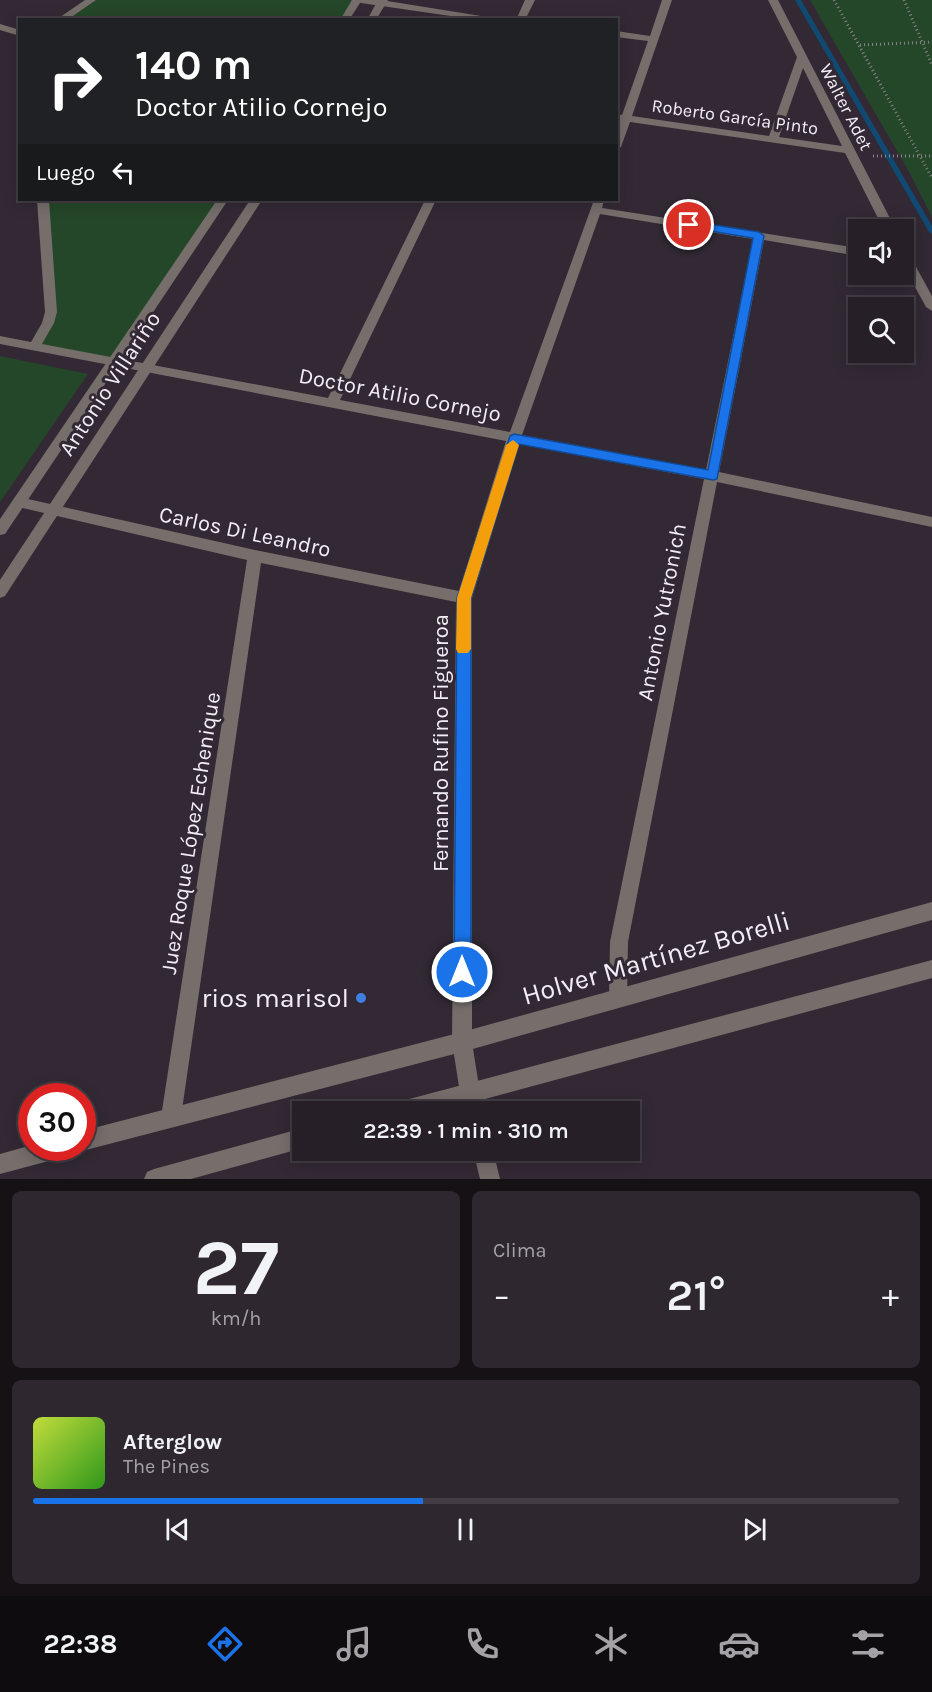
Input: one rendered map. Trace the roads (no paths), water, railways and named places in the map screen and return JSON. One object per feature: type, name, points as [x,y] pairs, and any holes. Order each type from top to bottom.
[{"type":"street","points":[[63,18],[91,0]]},
{"type":"street","points":[[346,18],[359,0],[489,18]]},
{"type":"street","points":[[521,18],[530,0]]},
{"type":"street","points":[[618,135],[621,118],[667,0]]},
{"type":"street","name":"Walter Adet","points":[[773,0],[884,219]]},
{"type":"street","points":[[372,18],[382,2]]},
{"type":"street","points":[[0,27],[18,32]]},
{"type":"street","points":[[618,34],[652,39]]},
{"type":"street","points":[[773,138],[801,58]]},
{"type":"street","name":"Roberto García Pinto","points":[[621,118],[848,150]]},
{"type":"street","points":[[34,347],[48,323],[51,312],[43,201]]},
{"type":"street","name":"Antonio Villariño","points":[[0,530],[221,201]]},
{"type":"street","name":"Antonio Villariño","points":[[0,592],[255,201]]},
{"type":"street","points":[[332,403],[431,201]]},
{"type":"street","points":[[598,205],[848,250]]},
{"type":"street","name":"Fernando Rufino Figueroa","points":[[471,1101],[462,1042],[464,598],[514,439],[598,205]]},
{"type":"street","name":"Antonio Yutronich","points":[[618,998],[619,942],[759,236]]},
{"type":"street","points":[[914,275],[932,307]]},
{"type":"street","name":"Doctor Atilio Cornejo","points":[[0,340],[713,476],[932,522]]},
{"type":"street","name":"Carlos Di Leandro","points":[[19,502],[255,556],[464,598]]},
{"type":"street","name":"Juez Roque López Echenique","points":[[171,1117],[255,556]]},
{"type":"street","name":"Holver Martínez Borelli","points":[[96,1137],[462,1042],[932,911]]},
{"type":"street","points":[[474,1101],[932,969]]},
{"type":"street","points":[[154,1179],[292,1141]]},
{"type":"street","points":[[0,1164],[18,1159]]},
{"type":"street","points":[[486,1161],[490,1179]]},
{"type":"waterway","points":[[798,0],[932,232]]},
{"type":"place","name":"rios marisol","points":[[361,998]]}]
